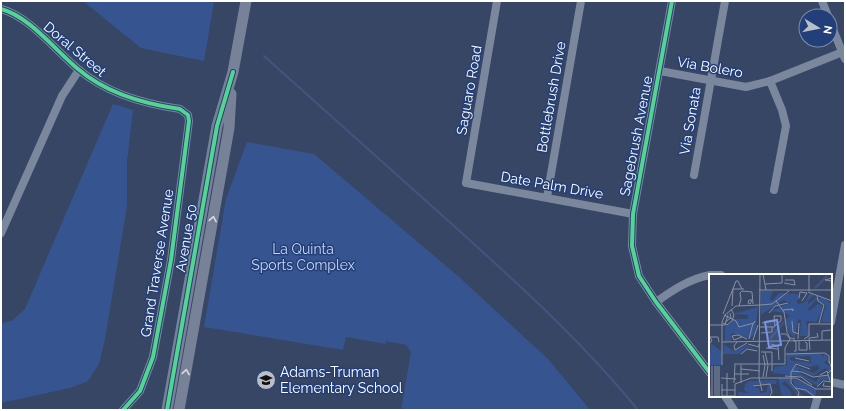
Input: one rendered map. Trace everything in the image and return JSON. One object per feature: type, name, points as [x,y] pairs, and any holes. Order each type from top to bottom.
[{"type":"main road","name":"Avenue 50","points":[[167,410],[217,126],[233,72],[246,1]]},
{"type":"main road","name":"Avenue 50","points":[[179,410],[229,128],[233,72]]},
{"type":"street","name":"Saguaro Road","points":[[466,183],[497,1]]},
{"type":"street","name":"Bottlebrush Drive","points":[[547,197],[582,1]]},
{"type":"street","name":"Sagebrush Avenue","points":[[656,302],[639,276],[632,246],[633,214],[672,1]]},
{"type":"street","name":"Via Sonata","points":[[694,175],[725,1]]},
{"type":"street","name":"Doral Street","points":[[1,9],[28,24],[79,70],[100,86],[185,111]]},
{"type":"street","points":[[838,40],[844,54]]},
{"type":"street","name":"Via Bolero","points":[[660,71],[710,82],[746,87],[770,81],[844,54]]},
{"type":"street","points":[[1,232],[62,96],[79,70]]},
{"type":"street","points":[[770,81],[782,110],[786,126],[774,190]]},
{"type":"street","name":"Grand Traverse Avenue","points":[[123,410],[140,391],[153,358],[171,260],[189,121],[185,111]]},
{"type":"street","name":"Date Palm Drive","points":[[466,183],[633,214]]},
{"type":"street","points":[[832,308],[833,294],[845,245]]},
{"type":"street","points":[[709,275],[697,278],[678,287],[656,302],[709,372]]},
{"type":"street","points":[[833,294],[845,296]]},
{"type":"street","points":[[832,382],[845,385]]},
{"type":"street","points":[[726,397],[734,410]]},
{"type":"street","points":[[814,410],[818,397]]},
{"type":"green space","points":[[83,1],[214,1],[204,61],[141,48]]},
{"type":"green space","points":[[113,104],[133,110],[127,161],[127,206],[105,339],[99,364],[88,381],[70,388],[1,403],[1,324],[13,320],[25,309]]},
{"type":"green space","name":"La Quinta Sports Complex","points":[[247,142],[314,154],[459,277],[548,359],[590,410],[401,410],[411,352],[406,345],[386,341],[386,344],[346,337],[343,350],[204,327],[226,199]]},
{"type":"waterway","points":[[264,56],[520,286],[593,358],[638,410]]},
{"type":"cycle path","points":[[672,1],[633,214],[632,246],[639,276],[656,302],[709,372]]},
{"type":"cycle path","points":[[1,9],[22,19],[32,26],[78,69],[101,85],[139,100],[180,109],[188,115],[189,121],[171,260],[153,357],[140,391],[123,410]]},
{"type":"cycle path","points":[[167,410],[217,126],[233,72]]},
{"type":"place","name":"Adams-Truman Elementary School","points":[[266,380]]}]
